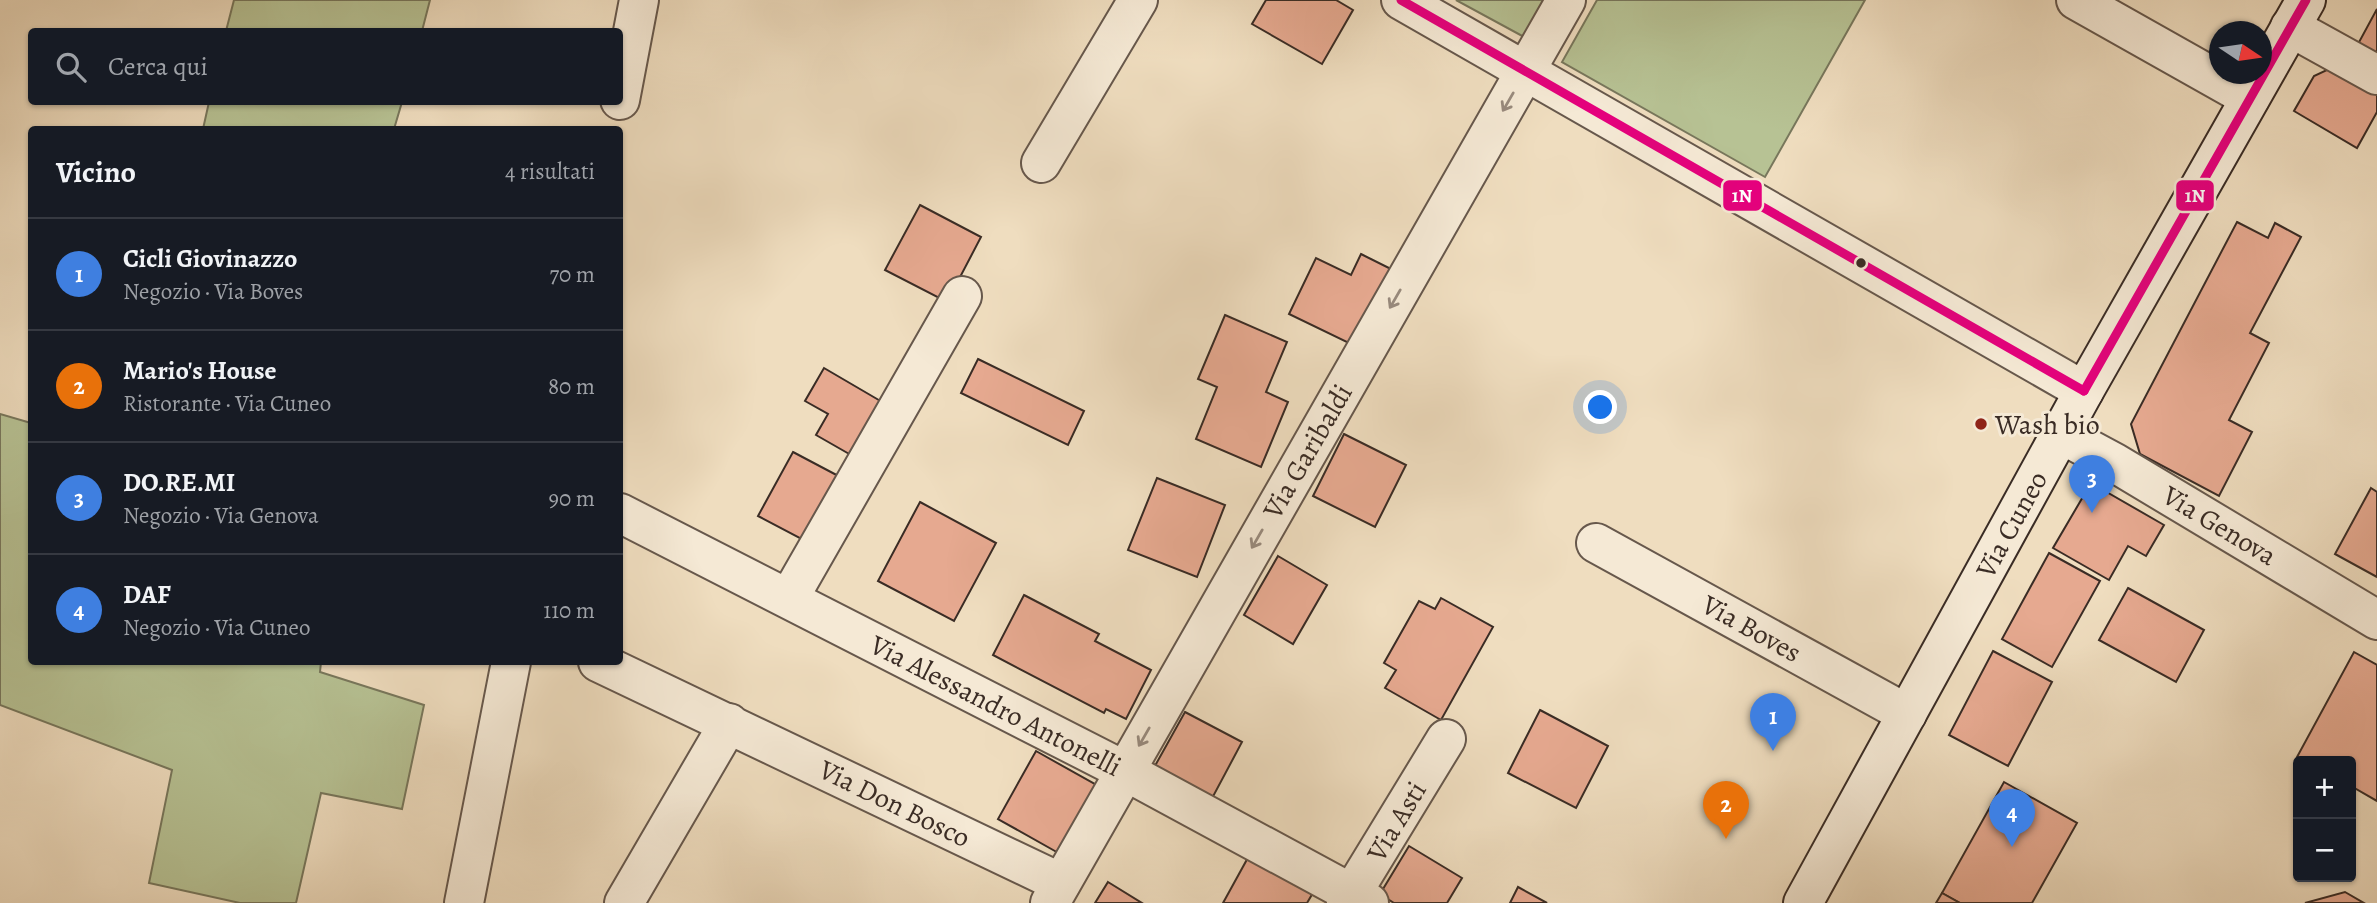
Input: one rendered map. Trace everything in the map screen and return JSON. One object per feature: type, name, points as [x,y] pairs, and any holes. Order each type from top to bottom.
[{"type":"street","points":[[623,81],[639,0]]},
{"type":"street","points":[[1041,163],[1138,0]]},
{"type":"street","points":[[1401,0],[2084,391]]},
{"type":"street","name":"Via Garibaldi","points":[[1055,893],[1566,0]]},
{"type":"street","points":[[2076,0],[2250,98]]},
{"type":"street","points":[[2298,14],[2377,75]]},
{"type":"street","name":"Via Cuneo","points":[[1803,903],[2084,391],[2298,14]]},
{"type":"street","points":[[615,126],[618,105]]},
{"type":"street","points":[[789,598],[962,296]]},
{"type":"street","name":"Via Genova","points":[[2061,434],[2115,463],[2377,620]]},
{"type":"street","name":"Via Alessandro Antonelli","points":[[623,515],[1125,771],[1356,900]]},
{"type":"street","name":"Via Boves","points":[[1596,543],[1907,714]]},
{"type":"street","points":[[464,903],[510,665]]},
{"type":"street","name":"Via Don Bosco","points":[[604,665],[729,723],[1055,893]]},
{"type":"street","points":[[624,903],[729,723]]},
{"type":"street","name":"Via Asti","points":[[1356,900],[1446,738]]},
{"type":"green space","points":[[234,0],[430,0],[423,28],[227,28]]},
{"type":"green space","points":[[1456,0],[1547,0],[1526,38]]},
{"type":"green space","points":[[1597,0],[1865,0],[1765,177],[1562,62]]},
{"type":"green space","points":[[208,105],[401,105],[395,126],[204,126]]},
{"type":"green space","points":[[0,414],[28,422],[28,665],[321,665],[320,672],[424,705],[402,809],[321,793],[296,903],[240,903],[149,883],[172,770],[0,705]]},
{"type":"building","points":[[1266,0],[1336,0],[1353,10],[1322,64],[1252,24]]},
{"type":"building","points":[[2377,9],[2377,54],[2358,44]]},
{"type":"building","points":[[2331,68],[2377,94],[2377,112],[2357,148],[2294,111],[2314,76]]},
{"type":"building","points":[[920,205],[981,237],[947,302],[885,270]]},
{"type":"building","points":[[2237,222],[2268,238],[2275,223],[2301,237],[2250,333],[2269,343],[2229,420],[2252,432],[2219,496],[2140,454],[2131,424]]},
{"type":"building","points":[[1361,254],[1391,269],[1355,346],[1289,314],[1316,258],[1351,275]]},
{"type":"building","points":[[1225,315],[1287,342],[1266,392],[1288,402],[1261,467],[1196,439],[1217,387],[1198,379]]},
{"type":"building","points":[[978,359],[1084,411],[1068,445],[961,393]]},
{"type":"building","points":[[824,368],[889,406],[858,459],[816,435],[828,414],[805,401]]},
{"type":"building","points":[[1344,434],[1406,465],[1375,527],[1313,496]]},
{"type":"building","points":[[793,452],[846,480],[811,544],[758,516]]},
{"type":"building","points":[[1157,478],[1225,505],[1197,577],[1128,550]]},
{"type":"building","points":[[2091,483],[2164,525],[2146,556],[2128,546],[2109,580],[2053,548]]},
{"type":"building","points":[[2371,488],[2377,492],[2377,577],[2335,554]]},
{"type":"building","points":[[920,502],[996,543],[954,621],[878,581]]},
{"type":"building","points":[[2049,553],[2100,581],[2052,667],[2002,639]]},
{"type":"building","points":[[1278,556],[1327,585],[1293,644],[1244,615]]},
{"type":"building","points":[[2128,588],[2204,630],[2176,682],[2099,640]]},
{"type":"building","points":[[1024,595],[1099,634],[1095,641],[1151,670],[1126,719],[1106,709],[1104,713],[993,655]]},
{"type":"building","points":[[1441,598],[1493,627],[1441,720],[1385,688],[1396,670],[1384,663],[1419,601],[1435,609]]},
{"type":"building","points":[[1993,651],[2052,682],[2008,766],[1949,735]]},
{"type":"building","points":[[2354,652],[2377,665],[2377,801],[2356,789],[2356,756],[2298,756]]},
{"type":"building","points":[[1540,710],[1608,746],[1576,808],[1508,773]]},
{"type":"building","points":[[1185,712],[1242,742],[1209,804],[1151,773]]},
{"type":"building","points":[[1036,751],[1100,787],[1062,855],[998,819]]},
{"type":"building","points":[[2004,782],[2077,823],[2032,903],[1960,903],[1942,893]]},
{"type":"building","points":[[1409,846],[1462,878],[1447,903],[1394,903],[1380,894]]},
{"type":"building","points":[[1250,854],[1314,891],[1307,903],[1223,903]]},
{"type":"building","points":[[1108,882],[1142,903],[1095,903]]},
{"type":"building","points":[[1518,887],[1547,903],[1510,903]]},
{"type":"building","points":[[2345,892],[2364,903],[2305,903]]},
{"type":"building","points":[[1942,893],[1960,903],[1936,903]]},
{"type":"transit line","name":"1N","points":[[1401,0],[2084,391]]},
{"type":"transit line","name":"1N","points":[[2084,391],[2306,0]]},
{"type":"place","name":"Wash bio","points":[[1981,424]]},
{"type":"place","name":"DO.RE.MI","points":[[2092,513]]},
{"type":"place","name":"Cicli Giovinazzo","points":[[1773,751]]},
{"type":"place","name":"Mario's House","points":[[1726,839]]},
{"type":"place","name":"DAF","points":[[2012,847]]}]
